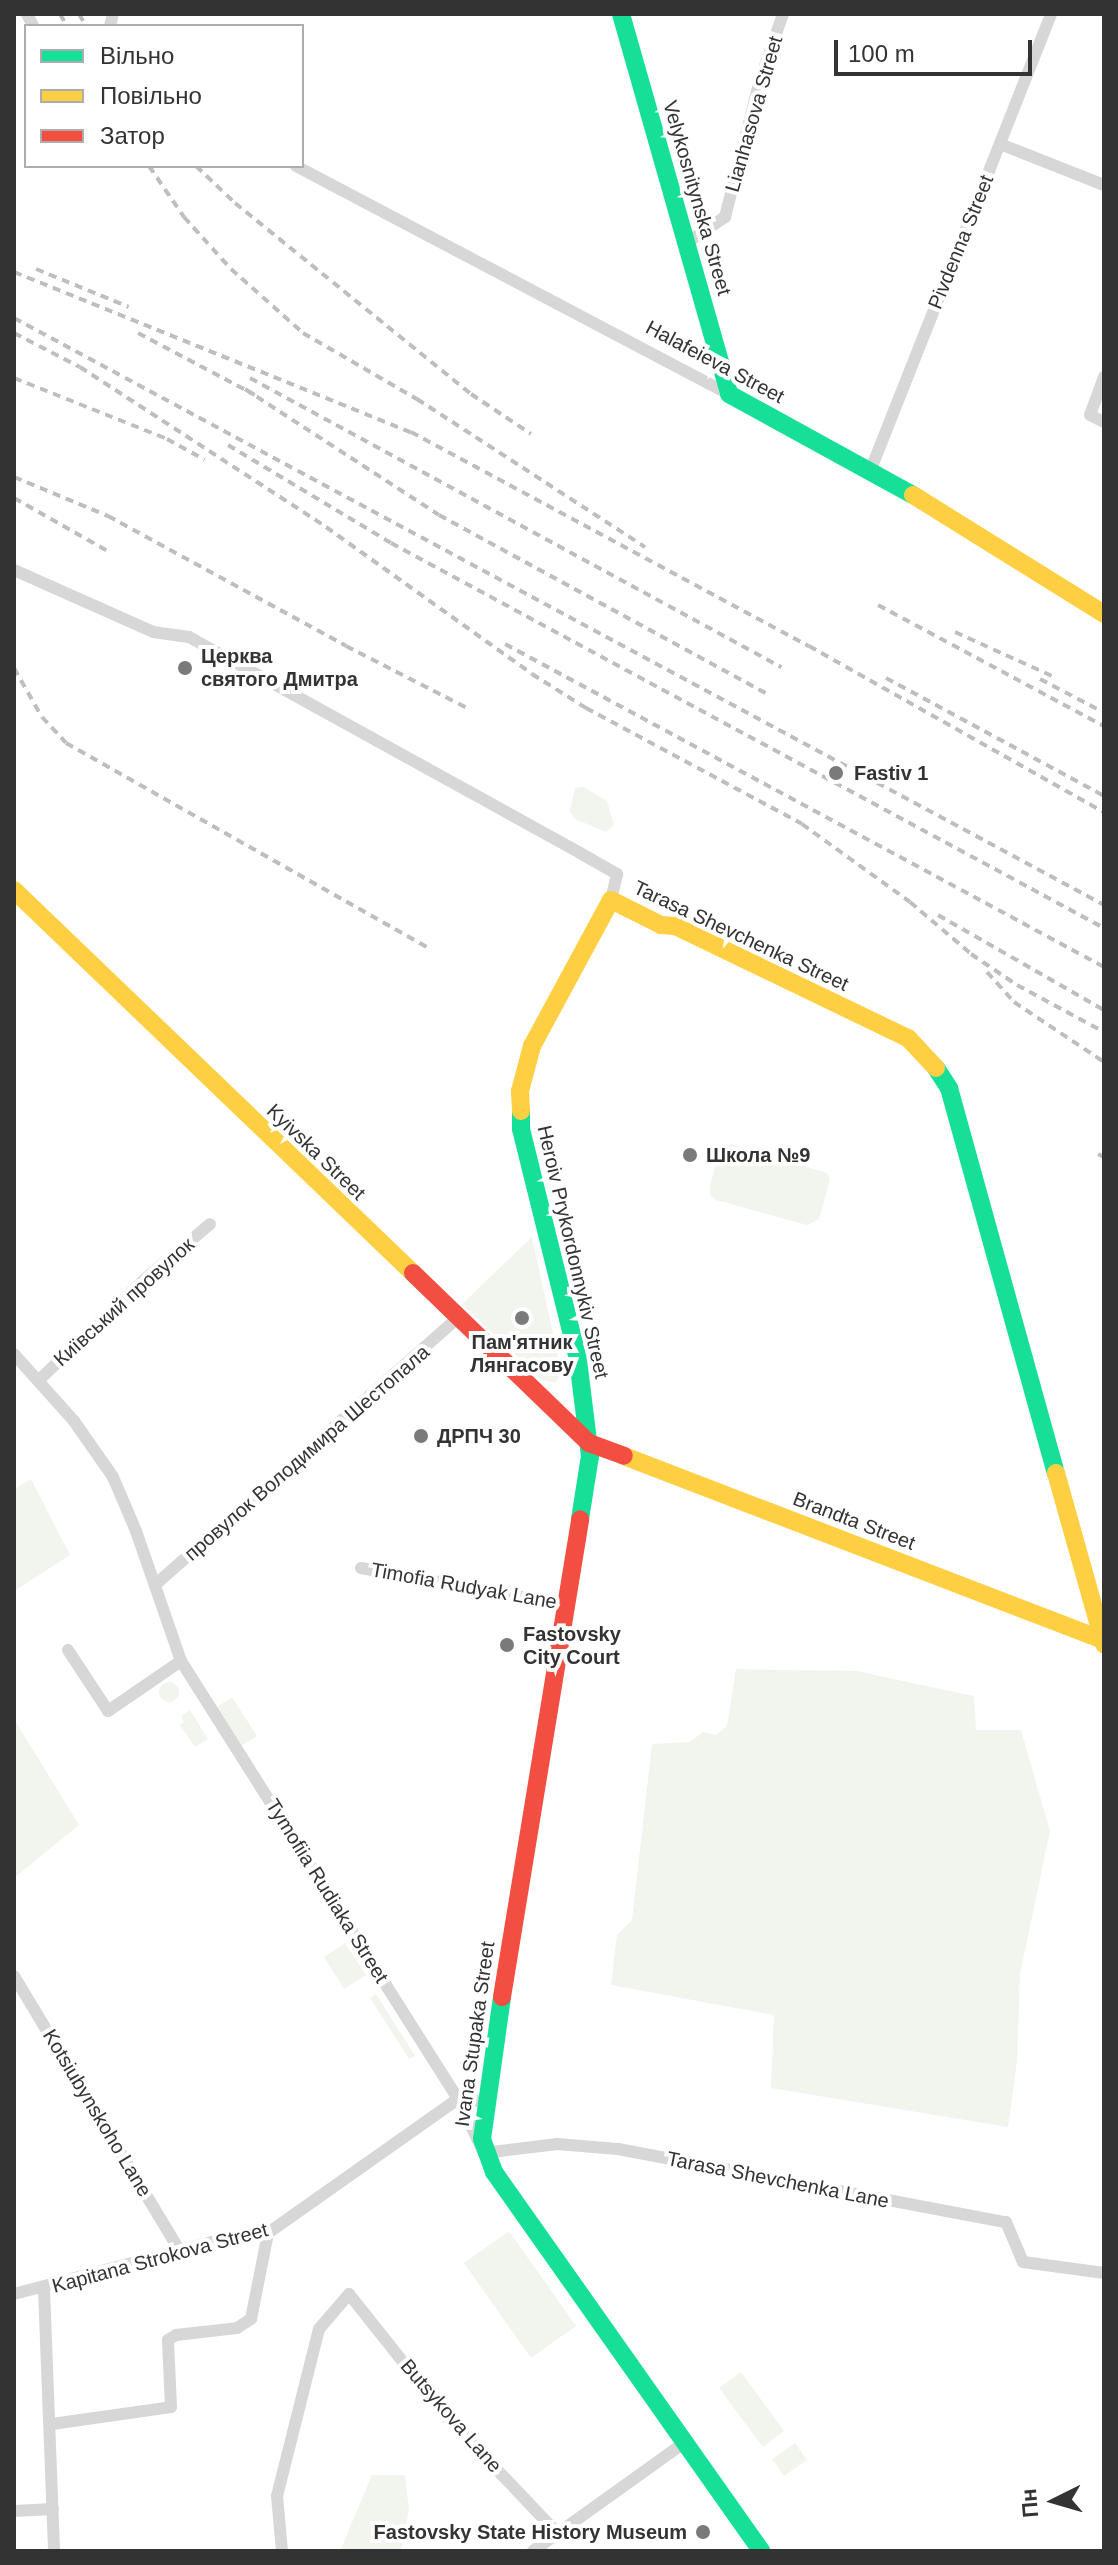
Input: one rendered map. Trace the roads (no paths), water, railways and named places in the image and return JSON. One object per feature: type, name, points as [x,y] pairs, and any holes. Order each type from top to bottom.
[{"type":"street","name":"Velykosnitynska Street","points":[[621,14],[729,394]]},
{"type":"street","name":"Lianhasova Street","points":[[688,242],[725,217],[760,80],[783,14]]},
{"type":"street","name":"Pivdenna Street","points":[[871,469],[1051,14]]},
{"type":"street","points":[[1000,144],[1104,185]]},
{"type":"street","name":"Halafeieva Street","points":[[300,168],[871,469],[1104,614]]},
{"type":"street","points":[[1104,377],[1090,415],[1104,422]]},
{"type":"street","name":"Tarasa Shevchenka Street","points":[[14,570],[153,632],[189,637],[617,874],[611,900],[661,925],[675,926],[908,1038],[929,1058],[949,1088],[1104,1641]]},
{"type":"street","name":"Kyivska Street","points":[[14,890],[589,1443]]},
{"type":"street","name":"Heroiv Prykordonnykiv Street","points":[[589,1443],[578,1360],[521,1129],[520,1091],[532,1046],[611,900]]},
{"type":"street","name":"Київський провулок","points":[[39,1380],[145,1279],[210,1224]]},
{"type":"street","name":"провулок Володимира Шестопала","points":[[156,1584],[457,1319]]},
{"type":"street","name":"Tymofiia Rudiaka Street","points":[[14,1354],[74,1421],[113,1477],[156,1584],[181,1661],[458,2099]]},
{"type":"street","name":"Ivana Stupaka Street","points":[[589,1443],[566,1605],[485,2102],[484,2153],[523,2215],[761,2551]]},
{"type":"street","name":"Brandta Street","points":[[589,1443],[1082,1629],[1104,1641]]},
{"type":"street","name":"Timofia Rudyak Lane","points":[[361,1568],[566,1605]]},
{"type":"street","points":[[68,1650],[108,1711],[181,1661]]},
{"type":"street","name":"Kotsiubynskoho Lane","points":[[14,1976],[180,2251]]},
{"type":"street","points":[[458,2099],[485,2102]]},
{"type":"street","points":[[458,2099],[484,2153]]},
{"type":"street","name":"Kapitana Strokova Street","points":[[14,2294],[44,2289],[227,2238],[268,2233],[458,2099]]},
{"type":"street","name":"Tarasa Shevchenka Lane","points":[[484,2153],[557,2144],[618,2149],[1006,2222],[1023,2262],[1104,2273]]},
{"type":"street","points":[[52,2424],[171,2407],[168,2340],[176,2335],[237,2328],[251,2319],[268,2233]]},
{"type":"street","points":[[44,2289],[52,2424],[54,2551]]},
{"type":"street","name":"Butsykova Lane","points":[[282,2551],[277,2496],[319,2329],[349,2294],[447,2417],[559,2535]]},
{"type":"street","points":[[533,2551],[685,2442]]},
{"type":"street","points":[[14,2511],[53,2509]]},
{"type":"railway","points":[[60,14],[66,24]]},
{"type":"railway","points":[[79,14],[85,24]]},
{"type":"railway","points":[[150,168],[184,217],[231,269],[303,333],[417,399],[645,547]]},
{"type":"railway","points":[[198,168],[235,203],[471,394],[531,434]]},
{"type":"railway","points":[[36,269],[129,307]]},
{"type":"railway","points":[[14,272],[411,432],[809,646],[1104,812]]},
{"type":"railway","points":[[14,318],[1104,905]]},
{"type":"railway","points":[[14,333],[80,367],[326,527],[532,674],[586,708],[802,824],[910,902],[971,954],[1017,985],[1104,1032]]},
{"type":"railway","points":[[138,333],[255,395]]},
{"type":"railway","points":[[14,378],[167,439],[205,460]]},
{"type":"railway","points":[[250,378],[781,667]]},
{"type":"railway","points":[[245,389],[439,515],[766,693]]},
{"type":"railway","points":[[228,445],[391,543],[1104,928]]},
{"type":"railway","points":[[14,477],[108,516],[467,708]]},
{"type":"railway","points":[[14,498],[106,550]]},
{"type":"railway","points":[[878,605],[1104,726]]},
{"type":"railway","points":[[955,632],[1054,677]]},
{"type":"railway","points":[[505,644],[1104,967]]},
{"type":"railway","points":[[14,668],[42,717],[66,743],[427,947]]},
{"type":"railway","points":[[886,678],[1104,796]]},
{"type":"railway","points":[[1040,679],[1097,709]]},
{"type":"railway","points":[[938,915],[1104,1010]]},
{"type":"railway","points":[[987,972],[1014,1002],[1104,1062]]},
{"type":"railway","points":[[1098,1154],[1104,1157]]},
{"type":"place","name":"Церква святого Дмитра","points":[[185,668]]},
{"type":"place","name":"Fastiv 1","points":[[836,773]]},
{"type":"place","name":"Школа №9","points":[[690,1155]]},
{"type":"place","name":"Пам'ятник Лянгасову","points":[[522,1318]]},
{"type":"place","name":"ДРПЧ 30","points":[[421,1436]]},
{"type":"place","name":"Fastovsky City Court","points":[[507,1645]]},
{"type":"place","name":"Fastovsky State History Museum","points":[[703,2532]]}]
